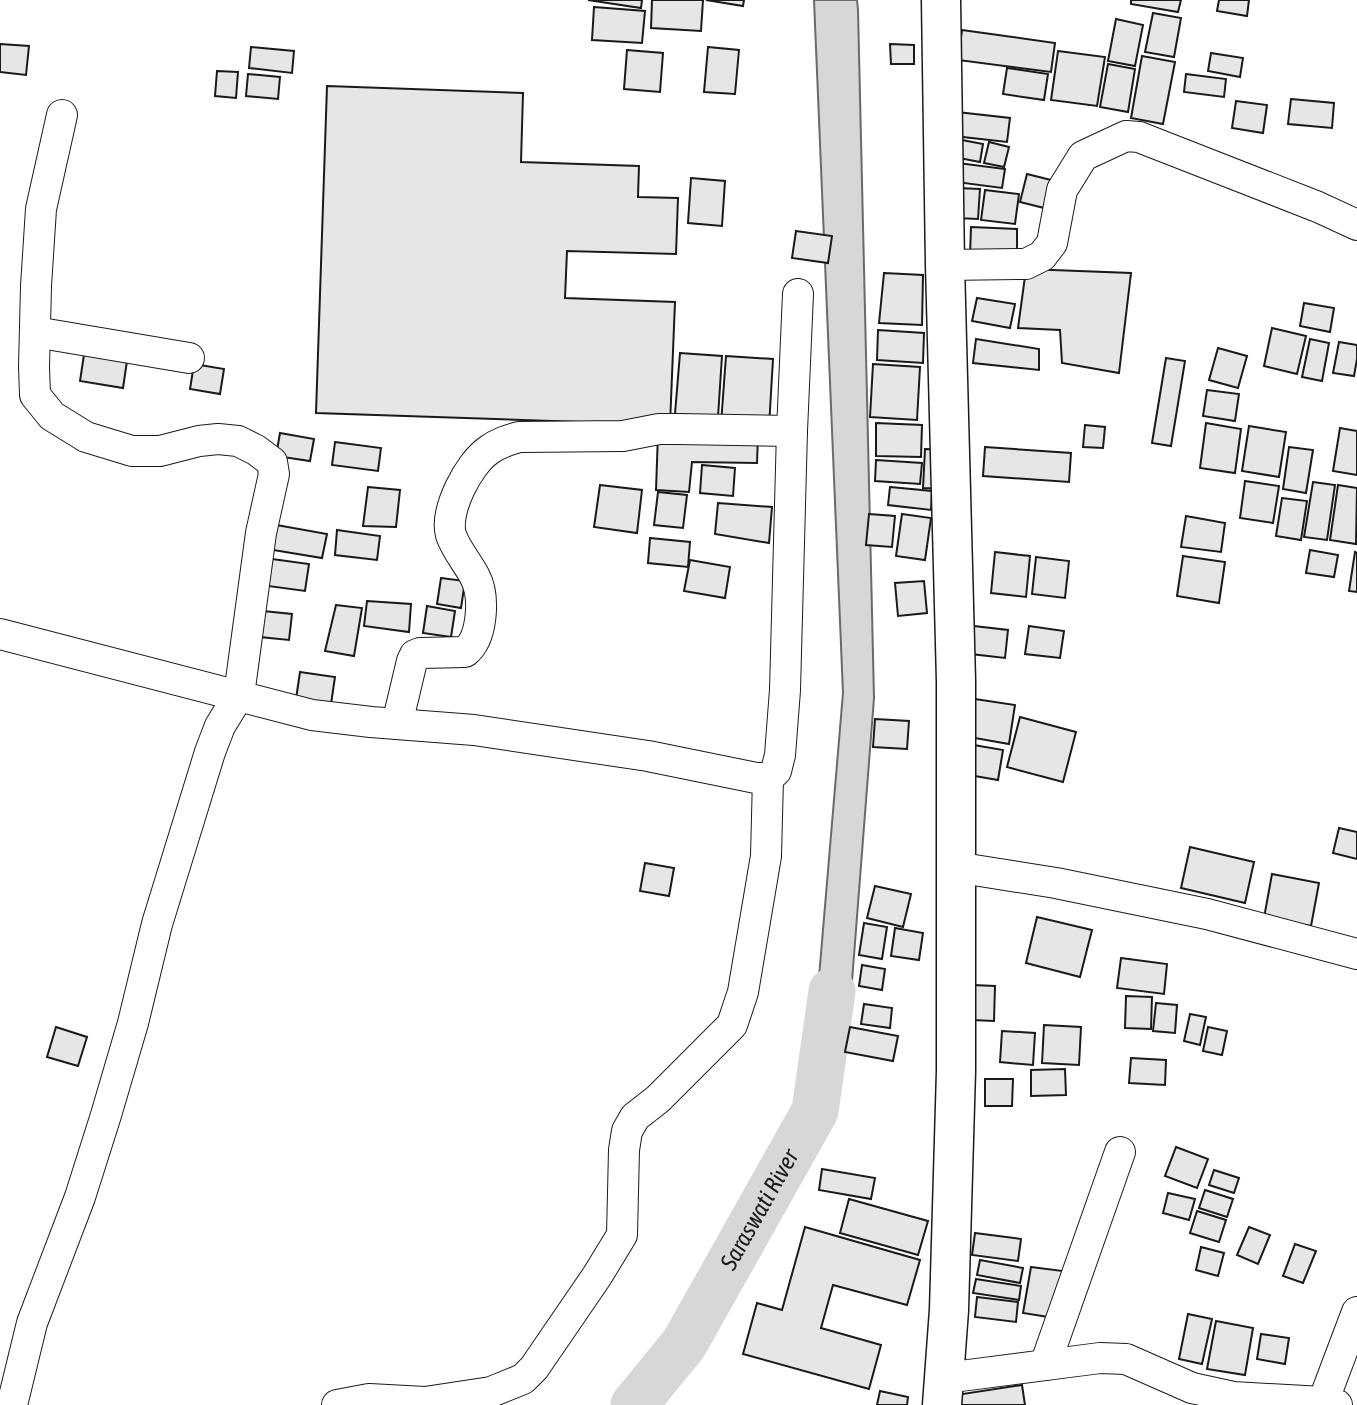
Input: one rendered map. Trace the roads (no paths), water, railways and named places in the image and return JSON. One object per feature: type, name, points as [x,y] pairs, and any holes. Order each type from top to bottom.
[{"type":"main road","points":[[941,0],[956,681],[956,1070],[944,1392]]},
{"type":"street","points":[[12,1405],[32,1323],[80,1197],[106,1115],[133,1023],[157,924],[210,751],[220,726],[239,695],[261,533],[274,474],[272,462],[238,441],[218,439],[160,451],[132,451],[86,437],[52,416],[35,395],[36,286],[41,209],[62,115]]},
{"type":"street","points":[[945,265],[1026,264],[1042,256],[1052,243],[1062,190],[1083,156],[1126,136],[1139,136],[1318,206],[1357,225]]},
{"type":"street","points":[[0,634],[312,715],[501,734],[648,756],[756,778],[768,778],[776,771],[780,755],[785,690],[798,294]]},
{"type":"street","points":[[35,332],[189,358]]},
{"type":"street","points":[[397,724],[415,655],[465,652],[471,648],[480,626],[480,591],[451,534],[450,521],[453,505],[470,470],[488,450],[519,437],[623,436],[668,429],[792,431]]},
{"type":"street","points":[[337,1405],[369,1399],[425,1402],[491,1392],[523,1379],[534,1368],[589,1288],[622,1235],[627,1130],[635,1117],[732,1025],[743,992],[766,856],[768,778]]},
{"type":"street","points":[[956,867],[1056,883],[1208,914],[1357,954]]},
{"type":"street","points":[[1045,1365],[1120,1152]]},
{"type":"street","points":[[944,1392],[1045,1365],[1100,1358],[1125,1359],[1192,1388],[1233,1397],[1330,1404],[1357,1312]]},
{"type":"waterway","name":"Saraswati River","points":[[634,1405],[684,1344],[815,1111],[832,991]]}]
